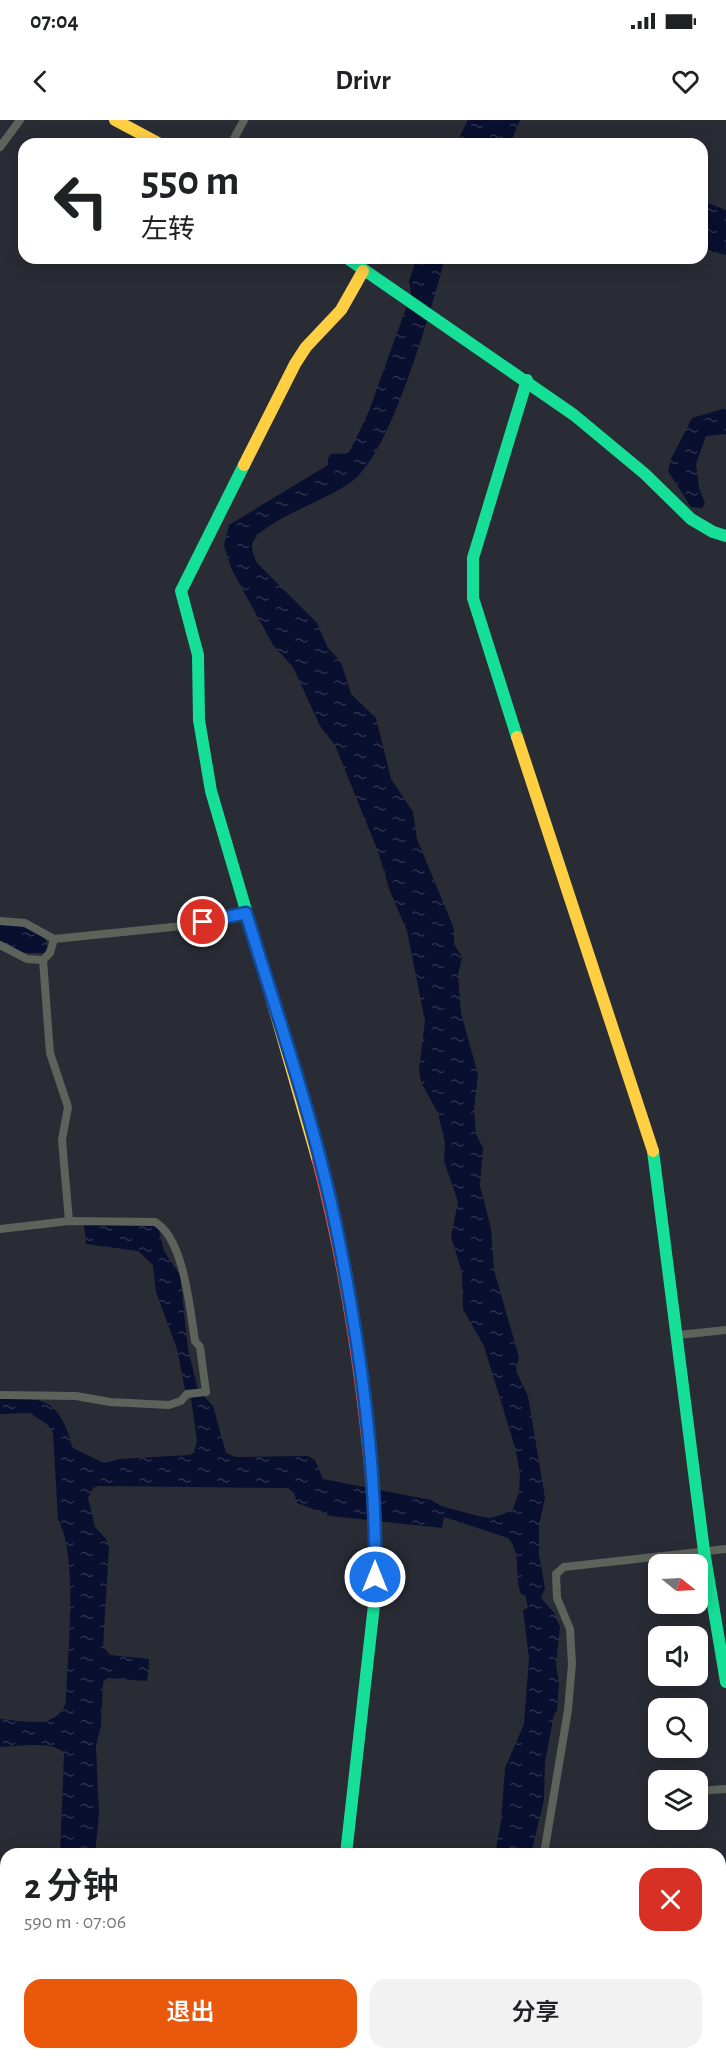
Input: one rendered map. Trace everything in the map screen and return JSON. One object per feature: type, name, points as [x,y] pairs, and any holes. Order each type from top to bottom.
[{"type":"street","points":[[0,147],[20,120]]},
{"type":"street","points":[[115,120],[149,138]]},
{"type":"street","points":[[234,138],[244,120]]},
{"type":"street","points":[[354,264],[402,300],[527,380],[630,461],[693,522],[708,531],[726,536]]},
{"type":"street","points":[[347,1848],[373,1616],[375,1530],[368,1426],[336,1229],[306,1110],[246,913],[207,773],[199,720],[198,655],[182,600],[182,587],[295,364],[306,347],[341,310],[363,271]]},
{"type":"street","points":[[527,380],[473,558],[473,598],[580,937],[648,1131],[657,1170],[704,1551],[720,1622],[726,1682]]},
{"type":"street","points":[[0,921],[25,923],[54,939],[182,926],[246,913]]},
{"type":"street","points":[[0,945],[27,958],[43,960],[50,954],[54,939]]},
{"type":"street","points":[[43,960],[50,1053],[67,1100],[62,1140],[69,1221]]},
{"type":"street","points":[[0,1230],[69,1221],[155,1222],[169,1232],[178,1254],[195,1341],[200,1347],[206,1392],[187,1394],[181,1401],[169,1405],[110,1402],[76,1396],[0,1395]]},
{"type":"street","points":[[678,1335],[726,1330]]},
{"type":"street","points":[[545,1848],[568,1710],[572,1664],[570,1629],[557,1598],[556,1574],[564,1567],[726,1549]]},
{"type":"street","points":[[708,1790],[726,1789]]},
{"type":"water","points":[[468,120],[520,120],[512,138],[459,138]]},
{"type":"water","points":[[708,203],[726,210],[726,255],[708,250]]},
{"type":"water","points":[[415,264],[443,264],[410,374],[371,460],[347,485],[286,516],[260,533],[252,547],[257,563],[317,623],[328,648],[341,662],[351,694],[376,718],[391,779],[413,812],[417,839],[454,929],[454,944],[462,957],[458,975],[461,1013],[478,1074],[474,1110],[476,1134],[483,1148],[480,1186],[491,1228],[494,1270],[519,1357],[516,1371],[528,1396],[545,1498],[539,1525],[539,1555],[545,1588],[541,1598],[554,1613],[560,1627],[556,1664],[559,1684],[557,1711],[554,1714],[545,1762],[544,1800],[532,1848],[496,1848],[501,1821],[505,1768],[524,1724],[529,1658],[523,1610],[528,1608],[525,1595],[521,1594],[519,1587],[515,1550],[508,1538],[444,1517],[442,1528],[331,1516],[297,1503],[294,1493],[288,1488],[98,1486],[93,1488],[88,1498],[95,1527],[106,1539],[109,1547],[103,1647],[110,1655],[149,1659],[148,1677],[146,1681],[108,1678],[103,1682],[101,1725],[96,1746],[99,1814],[96,1848],[60,1848],[64,1753],[59,1749],[43,1745],[0,1747],[0,1719],[30,1722],[48,1720],[62,1710],[66,1701],[70,1581],[64,1536],[58,1519],[53,1433],[48,1425],[30,1413],[0,1414],[0,1399],[32,1399],[48,1404],[61,1418],[73,1448],[104,1463],[119,1459],[189,1455],[194,1453],[197,1441],[190,1391],[185,1389],[177,1349],[156,1292],[153,1265],[138,1251],[86,1244],[84,1224],[153,1225],[159,1230],[164,1251],[180,1275],[188,1349],[198,1390],[213,1406],[226,1453],[236,1457],[308,1456],[315,1460],[323,1479],[431,1500],[441,1506],[490,1518],[513,1509],[519,1492],[520,1475],[516,1451],[484,1346],[463,1309],[462,1272],[451,1237],[458,1202],[444,1161],[445,1143],[438,1113],[421,1082],[419,1070],[425,1021],[407,931],[335,745],[320,726],[293,667],[273,645],[231,568],[224,545],[229,525],[328,465],[331,454],[348,453],[351,449],[369,411],[411,294],[409,281]]},
{"type":"water","points":[[726,408],[726,434],[706,436],[696,464],[699,488],[705,503],[702,508],[691,507],[668,471],[671,459],[692,418]]},
{"type":"water","points":[[0,924],[23,926],[45,936],[47,948],[44,953],[24,953],[0,942]]},
{"type":"traffic: fast","points":[[356,264],[574,415],[645,474],[691,519],[713,532],[726,536]]},
{"type":"traffic: fast","points":[[517,737],[473,598],[473,558],[527,380]]},
{"type":"traffic: fast","points":[[244,465],[181,591],[198,655],[199,720],[211,791],[255,941]]},
{"type":"traffic: fast","points":[[653,1151],[704,1551],[726,1682]]},
{"type":"traffic: fast","points":[[347,1848],[375,1596],[375,1526]]},
{"type":"traffic: slow","points":[[115,120],[149,138]]},
{"type":"traffic: slow","points":[[244,465],[295,364],[306,347],[341,310],[363,271]]},
{"type":"traffic: slow","points":[[517,737],[653,1151]]},
{"type":"traffic: slow","points":[[255,941],[318,1161]]},
{"type":"traffic: jam","points":[[318,1161],[339,1251],[355,1342],[367,1434],[375,1526]]},
{"type":"route","points":[[203,922],[246,913],[306,1110],[336,1229],[351,1310],[368,1426],[375,1530],[375,1577]]}]
